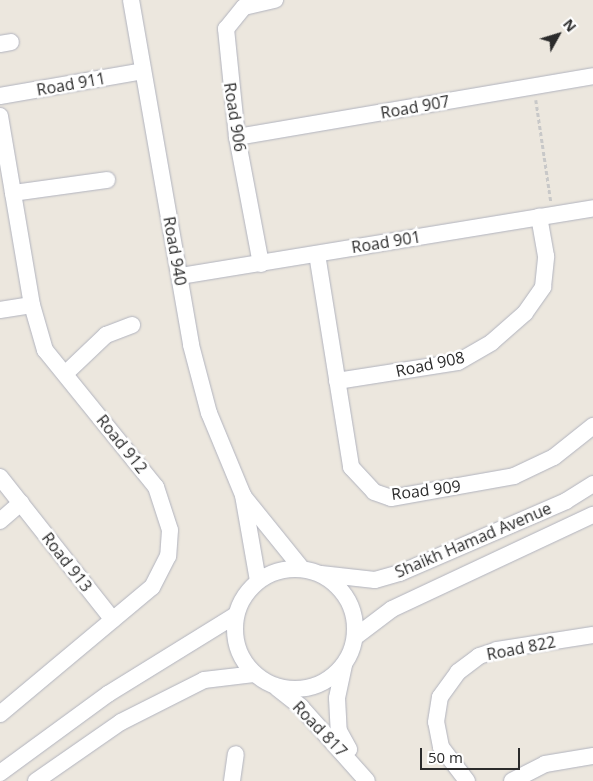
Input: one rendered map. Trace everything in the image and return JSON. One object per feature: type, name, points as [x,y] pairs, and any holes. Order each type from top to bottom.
[{"type":"street","name":"Road 940","points":[[131,0],[191,345],[209,413],[243,495],[258,581]]},
{"type":"street","name":"Road 906","points":[[261,264],[237,137],[226,29],[244,7],[275,0]]},
{"type":"street","name":"Road 911","points":[[0,96],[143,71]]},
{"type":"street","name":"Road 907","points":[[237,137],[593,76]]},
{"type":"street","name":"Road 912","points":[[0,116],[32,305],[45,350],[156,487],[170,530],[168,556],[159,577],[112,620],[0,714]]},
{"type":"street","points":[[13,193],[107,180]]},
{"type":"street","name":"Road 901","points":[[180,276],[593,208]]},
{"type":"street","name":"Road 908","points":[[337,381],[458,362],[492,342],[533,305],[543,286],[546,256],[546,216]]},
{"type":"street","name":"Road 909","points":[[316,254],[351,467],[374,492],[390,498],[514,476],[554,457],[593,426]]},
{"type":"street","points":[[0,310],[32,305]]},
{"type":"street","points":[[65,374],[106,335],[132,325]]},
{"type":"street","name":"Road 913","points":[[0,477],[112,620]]},
{"type":"street","name":"Shaikh Hamad Avenue","points":[[310,571],[375,580],[400,574],[566,500],[593,484]]},
{"type":"street","name":"Road 940","points":[[243,495],[310,571]]},
{"type":"street","points":[[0,521],[21,503]]},
{"type":"street","name":"Shaikh Hamad Avenue","points":[[355,637],[392,610],[593,515]]},
{"type":"street","points":[[0,773],[108,694],[236,615],[258,581],[287,569],[310,571],[347,599],[355,637],[344,665],[312,687],[272,685],[254,674],[238,647],[236,615]]},
{"type":"street","name":"Road 822","points":[[467,781],[441,747],[436,722],[440,697],[458,672],[479,656],[497,650],[593,635]]},
{"type":"street","name":"Road 817","points":[[344,665],[337,698],[339,731],[366,779]]},
{"type":"street","points":[[36,781],[121,722],[204,680],[254,674]]},
{"type":"street","name":"Road 817","points":[[272,685],[301,706],[366,779]]},
{"type":"street","points":[[232,781],[236,754]]},
{"type":"street","points":[[512,781],[545,764],[593,756]]},
{"type":"path","points":[[534,86],[546,216]]}]
